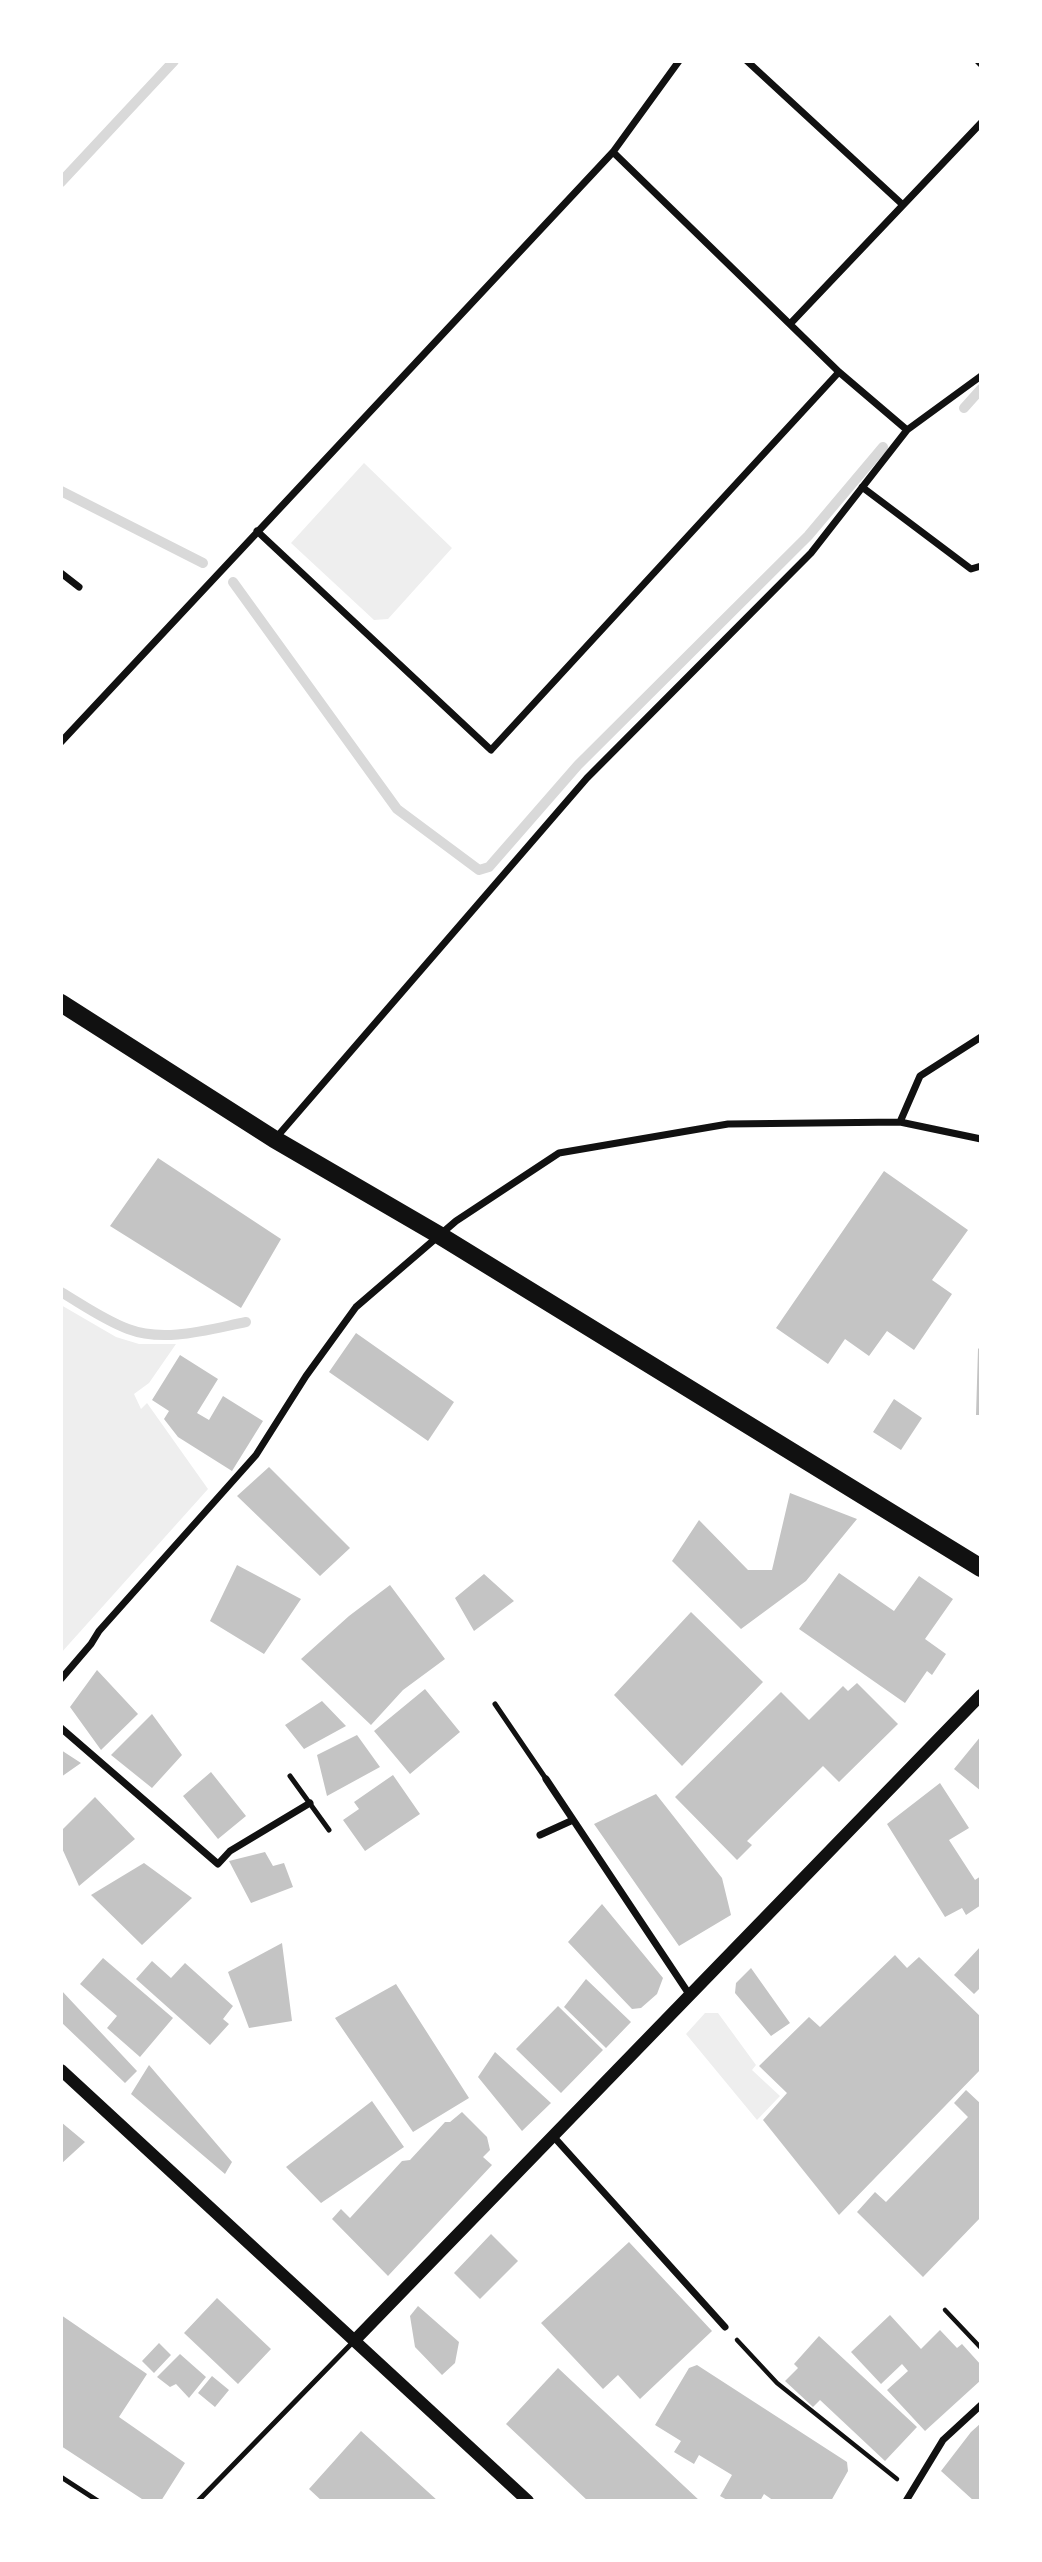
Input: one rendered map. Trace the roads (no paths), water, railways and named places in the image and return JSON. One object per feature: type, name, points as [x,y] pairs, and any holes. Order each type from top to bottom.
[{"type":"main road","points":[[61,1003],[274,1139],[439,1235],[981,1568]]},
{"type":"street","points":[[61,742],[613,152],[679,61]]},
{"type":"street","points":[[747,61],[903,205]]},
{"type":"street","points":[[790,324],[981,123]]},
{"type":"street","points":[[613,152],[839,372],[907,430]]},
{"type":"street","points":[[257,531],[491,750],[839,372]]},
{"type":"street","points":[[274,1139],[587,778],[811,553],[907,430],[981,376]]},
{"type":"street","points":[[862,488],[971,569],[981,566]]},
{"type":"street","points":[[61,573],[79,587]]},
{"type":"street","points":[[900,1122],[920,1076],[981,1037]]},
{"type":"street","points":[[61,1679],[91,1644],[99,1630],[256,1455],[306,1376],[356,1307],[439,1235],[559,1153],[728,1124],[900,1122],[981,1139]]},
{"type":"street","points":[[354,2341],[981,1695]]},
{"type":"street","points":[[61,1728],[218,1864],[229,1851],[310,1803]]},
{"type":"street","points":[[546,1779],[689,1994]]},
{"type":"street","points":[[540,1835],[573,1820]]},
{"type":"street","points":[[61,2070],[528,2501]]},
{"type":"street","points":[[553,2136],[725,2327]]},
{"type":"street","points":[[906,2501],[943,2440],[981,2405]]},
{"type":"lane","points":[[495,1704],[546,1779]]},
{"type":"lane","points":[[290,1776],[329,1830]]},
{"type":"lane","points":[[198,2501],[354,2341]]},
{"type":"lane","points":[[61,2477],[97,2501]]},
{"type":"waterway","points":[[61,182],[174,61]]},
{"type":"waterway","points":[[964,408],[981,389]]},
{"type":"waterway","points":[[233,582],[397,809],[479,870],[489,867],[578,765],[808,536],[883,447]]},
{"type":"waterway","points":[[61,491],[203,563]]},
{"type":"waterway","points":[[61,1292],[110,1321],[142,1333],[172,1335],[246,1322]]}]
